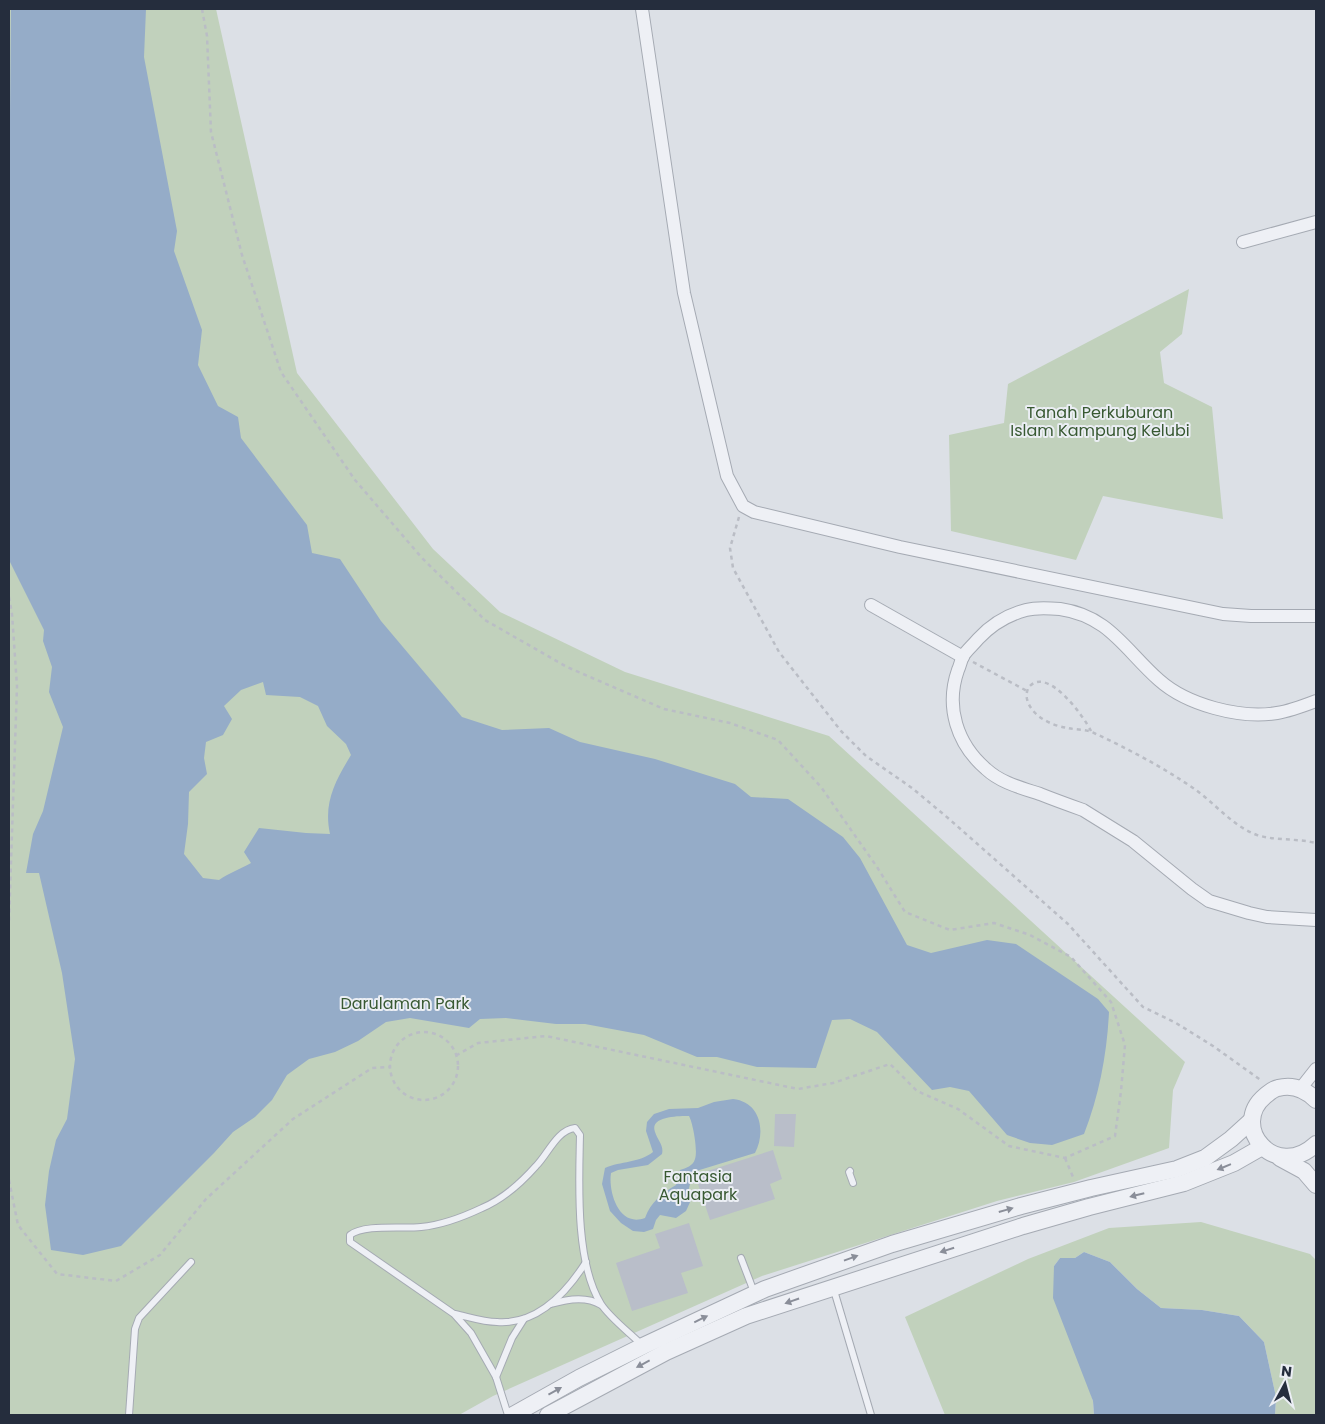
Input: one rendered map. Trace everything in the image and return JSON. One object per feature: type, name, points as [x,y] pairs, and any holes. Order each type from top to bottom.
[{"type":"street","points":[[642,9],[684,293],[727,476],[743,506],[761,514],[900,547],[1159,602],[1232,615],[1316,616]]},
{"type":"street","points":[[1243,242],[1316,222]]},
{"type":"street","points":[[871,605],[962,657]]},
{"type":"street","points":[[1316,701],[1289,711],[1266,714],[1233,712],[1196,702],[1158,680],[1105,627],[1073,611],[1056,609],[1027,610],[1010,615],[996,623],[962,657],[952,690],[953,712],[959,733],[967,749],[986,769],[1006,782],[1083,810],[1094,816],[1133,841],[1192,889],[1210,900],[1249,913],[1316,920]]},
{"type":"street","points":[[1300,1088],[1316,1069]]},
{"type":"street","points":[[1316,1100],[1300,1088],[1287,1086],[1273,1089],[1258,1102],[1252,1120],[1254,1135],[1262,1147],[1304,1171],[1316,1185]]},
{"type":"street","points":[[513,1415],[579,1378],[643,1346],[755,1294],[892,1244],[1021,1206],[1177,1169],[1204,1158],[1231,1139],[1252,1120]]},
{"type":"street","points":[[1277,1156],[1294,1157],[1307,1152],[1316,1144]]},
{"type":"street","points":[[548,1415],[666,1352],[746,1316],[1023,1226],[1184,1183],[1234,1163],[1262,1147]]},
{"type":"lane","points":[[508,1415],[496,1377],[471,1333],[454,1314],[350,1242],[350,1235],[355,1231],[432,1225],[484,1208],[500,1199],[537,1166],[567,1129],[576,1128],[580,1135],[579,1200],[581,1230],[586,1262],[595,1294],[603,1306],[643,1346]]},
{"type":"lane","points":[[850,1171],[853,1183]]},
{"type":"lane","points":[[741,1258],[755,1294]]},
{"type":"lane","points":[[129,1415],[135,1330],[139,1318],[191,1262]]},
{"type":"lane","points":[[454,1314],[499,1322],[524,1319],[538,1313],[549,1304],[578,1276],[586,1262]]},
{"type":"lane","points":[[833,1287],[871,1415]]},
{"type":"lane","points":[[549,1304],[581,1299],[597,1302],[603,1306]]},
{"type":"lane","points":[[496,1377],[512,1338],[524,1319]]},
{"type":"path","points":[[202,9],[207,36],[211,132],[242,255],[281,372],[356,480],[422,558],[485,620],[567,667],[664,709],[730,723],[778,740],[821,787],[877,867],[905,912],[950,930],[994,923],[1030,935],[1072,957],[1111,1002],[1125,1045],[1115,1136],[1065,1158],[1009,1146],[958,1109],[917,1091],[890,1064],[832,1083],[798,1089],[546,1036],[478,1043],[457,1055]]},
{"type":"path","points":[[743,506],[730,548],[733,568],[779,652],[842,731],[866,756],[912,788],[1053,910],[1068,924],[1142,1007],[1176,1023],[1214,1046],[1273,1089]]},
{"type":"path","points":[[9,597],[17,686],[9,921]]},
{"type":"path","points":[[962,657],[1027,691]]},
{"type":"path","points":[[1091,731],[1077,710],[1053,686],[1039,681],[1031,685],[1027,691],[1027,698],[1029,704],[1042,719],[1066,728],[1091,731],[1128,748],[1172,774],[1206,797],[1242,827],[1256,834],[1276,839],[1300,839],[1316,842]]},
{"type":"path","points":[[417,1033],[433,1033],[448,1041],[457,1055],[458,1072],[451,1088],[438,1098],[430,1100],[413,1099],[405,1095],[394,1083],[390,1066],[390,1059],[397,1045],[409,1036],[417,1033]]},
{"type":"path","points":[[9,1180],[18,1225],[58,1274],[116,1281],[160,1255],[206,1200],[293,1119],[372,1068],[390,1066]]},
{"type":"path","points":[[1065,1158],[1077,1192]]},
{"type":"green space","name":"Darulaman Park","points":[[9,9],[216,9],[297,373],[433,549],[500,612],[625,672],[829,736],[1185,1062],[1173,1090],[1169,1148],[1074,1182],[997,1201],[762,1276],[493,1396],[459,1415],[9,1415]]},
{"type":"green space","name":"Tanah Perkuburan Islam Kampung Kelubi","points":[[1189,289],[1182,334],[1160,352],[1164,383],[1212,407],[1223,519],[1103,496],[1076,560],[951,531],[949,435],[1004,423],[1008,384]]},
{"type":"green space","points":[[1201,1222],[1310,1254],[1316,1260],[1316,1415],[1275,1415],[1276,1397],[1264,1342],[1239,1316],[1202,1310],[1161,1308],[1137,1289],[1110,1262],[1084,1252],[1075,1258],[1060,1258],[1054,1266],[1093,1401],[1094,1415],[945,1415],[905,1317],[1028,1259],[1109,1228]]},
{"type":"water","points":[[11,9],[146,9],[144,57],[177,231],[174,251],[202,330],[198,365],[218,406],[238,417],[241,438],[307,525],[312,553],[340,559],[381,621],[462,717],[502,730],[549,728],[580,742],[655,759],[735,784],[751,797],[788,799],[843,837],[860,858],[907,945],[931,953],[987,940],[1016,944],[1098,999],[1109,1012],[1106,1043],[1098,1090],[1084,1134],[1052,1145],[1030,1143],[1007,1135],[969,1091],[950,1087],[932,1090],[877,1032],[850,1019],[832,1020],[816,1068],[757,1067],[717,1057],[697,1057],[644,1035],[585,1024],[556,1024],[506,1018],[480,1019],[469,1028],[410,1018],[386,1022],[358,1041],[335,1052],[309,1059],[287,1075],[272,1100],[255,1117],[233,1132],[121,1246],[83,1255],[51,1250],[45,1205],[49,1171],[56,1140],[67,1119],[75,1059],[62,973],[39,873],[26,873],[33,834],[43,811],[63,727],[49,692],[52,667],[43,641],[44,630],[10,562],[9,220]],"holes":[[[263,682],[266,695],[300,697],[318,706],[327,726],[346,744],[351,755],[340,773],[332,792],[328,812],[330,834],[259,828],[244,852],[251,863],[219,880],[203,878],[184,854],[188,824],[189,792],[207,774],[204,758],[206,742],[223,735],[232,719],[224,706],[241,690]]]},
{"type":"water","points":[[733,1099],[742,1101],[755,1112],[759,1119],[760,1136],[755,1153],[693,1172],[688,1192],[691,1200],[686,1211],[676,1218],[660,1215],[653,1229],[644,1232],[633,1231],[621,1223],[610,1211],[602,1184],[605,1168],[648,1156],[653,1152],[646,1131],[647,1122],[654,1114],[669,1109],[698,1108],[714,1102]],"holes":[[[684,1116],[689,1116],[696,1155],[693,1163],[680,1170],[676,1185],[657,1199],[650,1207],[645,1218],[636,1220],[628,1218],[617,1206],[611,1189],[611,1173],[648,1165],[662,1154],[661,1145],[654,1127],[660,1120]]]},
{"type":"water","points":[[1084,1252],[1110,1262],[1137,1289],[1161,1308],[1202,1310],[1239,1316],[1264,1342],[1276,1397],[1275,1415],[1094,1415],[1093,1401],[1053,1298],[1054,1266],[1060,1258],[1075,1258]]},
{"type":"building","points":[[775,1114],[796,1114],[794,1147],[774,1146]]},
{"type":"building","points":[[773,1150],[782,1179],[770,1184],[775,1199],[710,1220],[695,1175]]},
{"type":"building","points":[[689,1223],[703,1266],[681,1273],[688,1293],[632,1311],[616,1263],[660,1248],[655,1234]]},
{"type":"park label","name":"Fantasia Aquapark","points":[[698,1185]]}]
